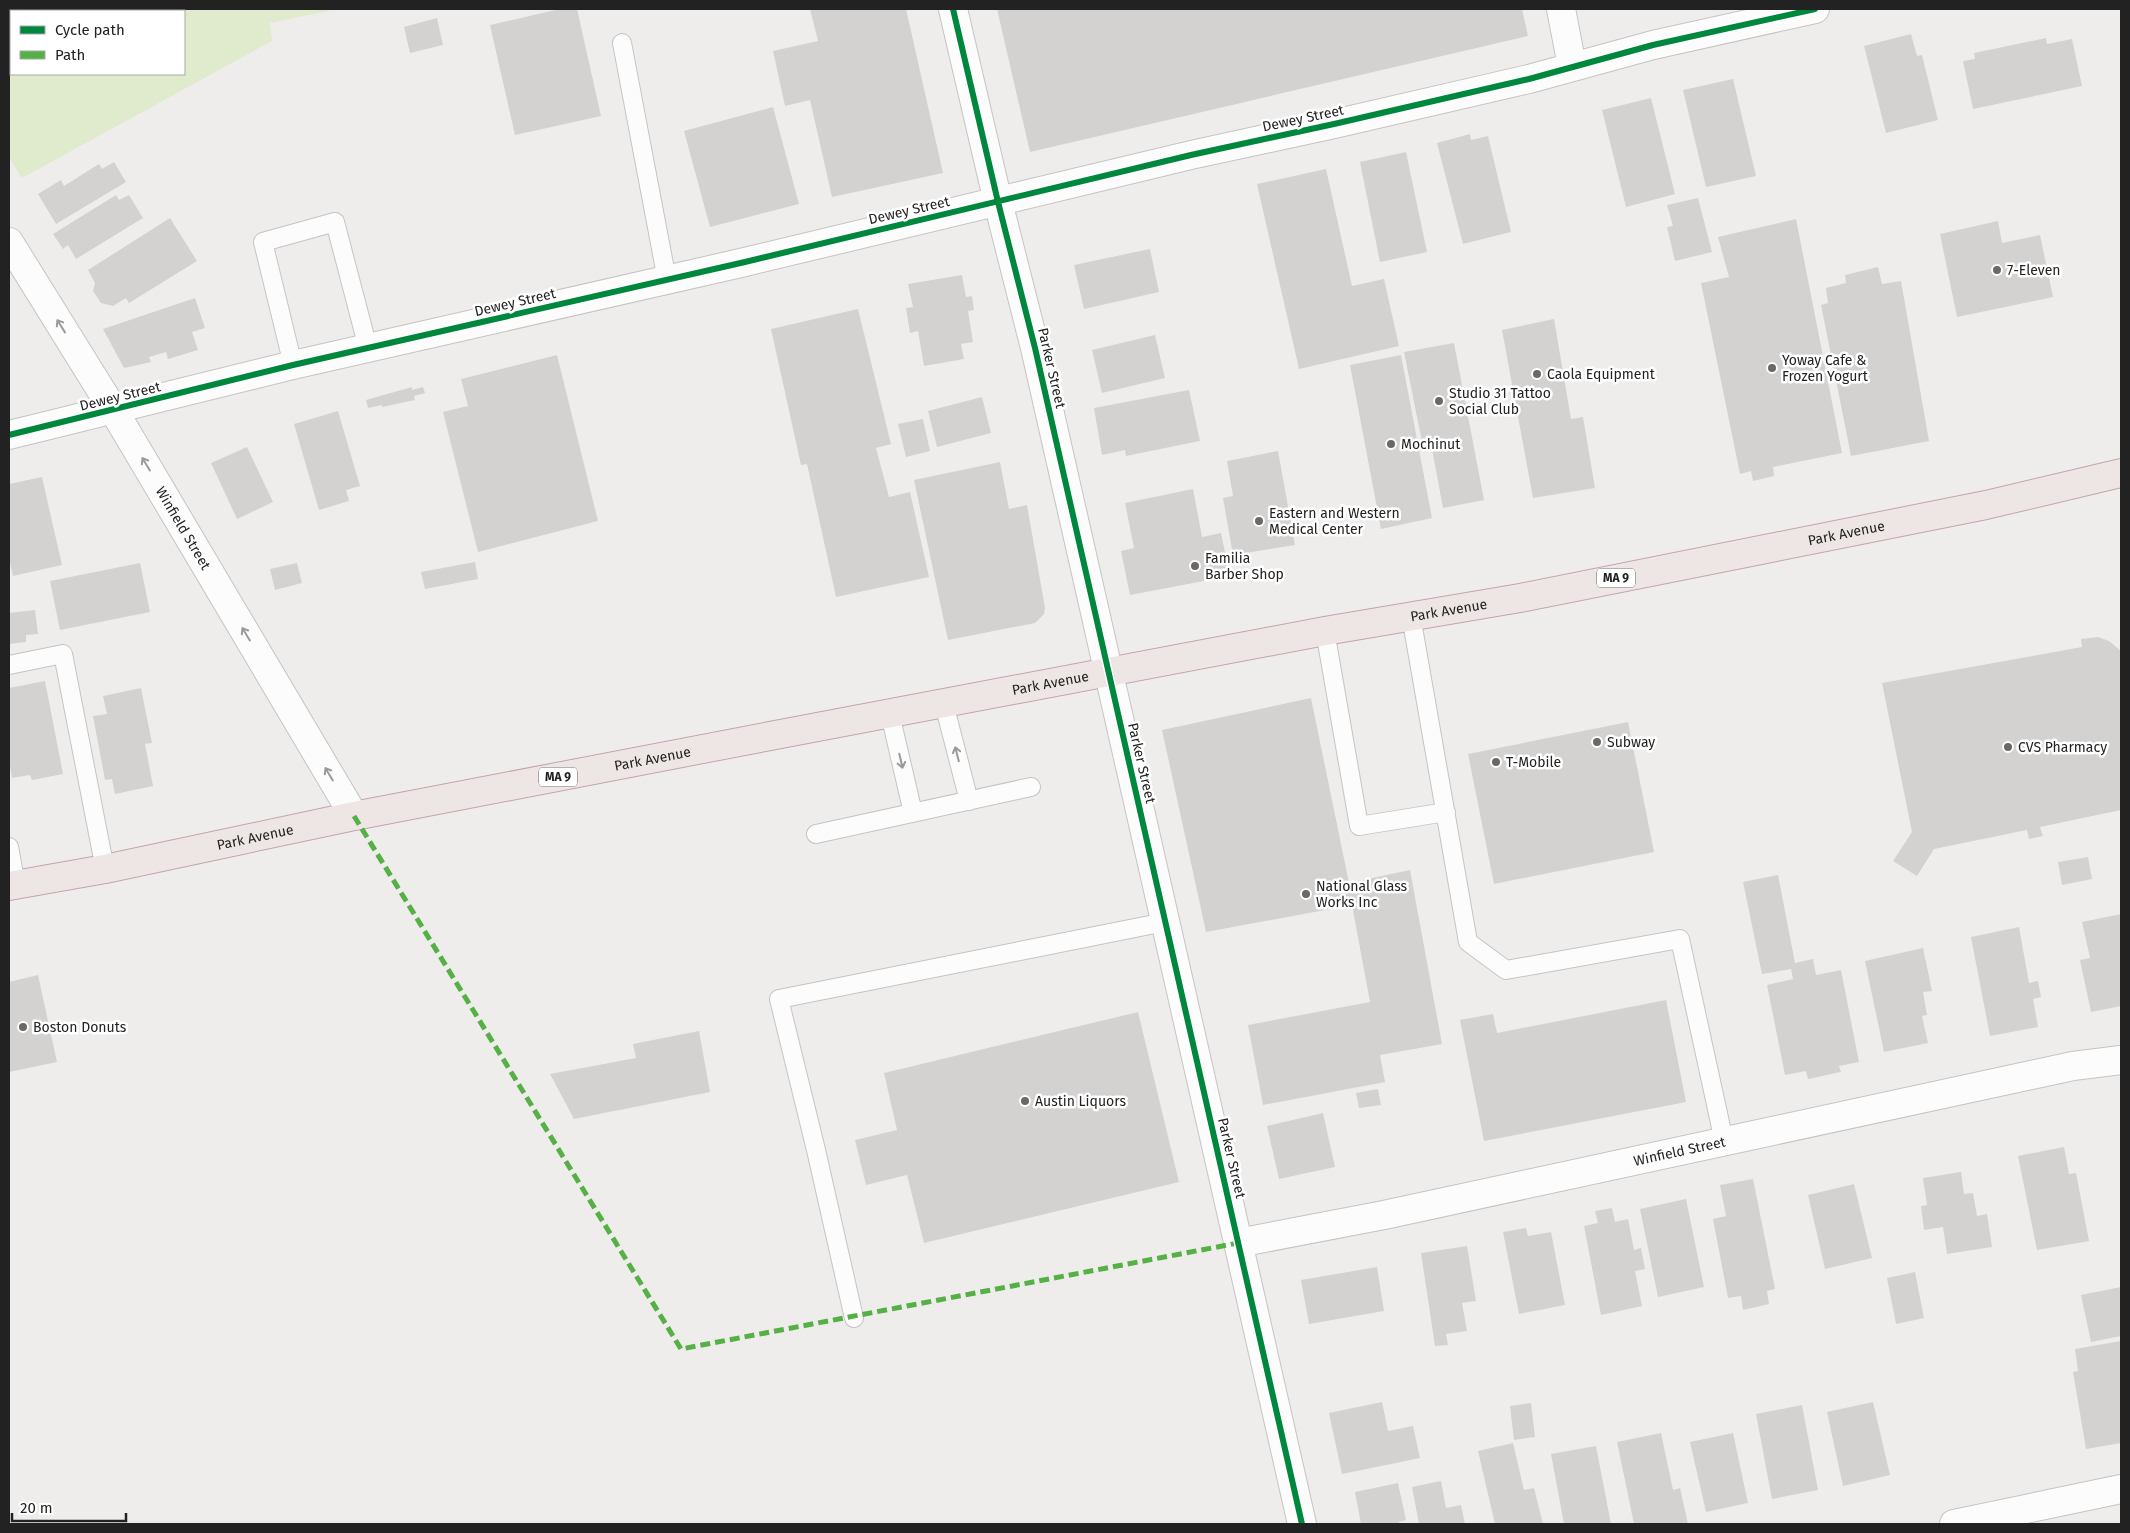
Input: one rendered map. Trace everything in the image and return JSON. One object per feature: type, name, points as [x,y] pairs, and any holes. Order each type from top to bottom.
[{"type":"highway","name":"Park Avenue","points":[[12,885],[105,869],[354,816],[1325,631],[1520,598],[1986,505],[2121,473]]},
{"type":"street","name":"Parker Street","points":[[953,9],[998,202],[1035,348],[1302,1524]]},
{"type":"street","points":[[1561,9],[1572,66]]},
{"type":"street","name":"Dewey Street","points":[[9,436],[293,365],[667,280],[1191,155],[1529,79],[1572,66],[1726,28],[1815,9]]},
{"type":"street","name":"Winfield Street","points":[[9,242],[114,411],[354,816]]},
{"type":"street","name":"Winfield Street","points":[[1238,1243],[1384,1214],[2073,1066],[2121,1060]]},
{"type":"street","points":[[1954,1524],[2121,1489]]},
{"type":"lane","points":[[622,43],[667,280]]},
{"type":"lane","points":[[293,365],[263,242],[335,222],[368,348]]},
{"type":"lane","points":[[1411,616],[1468,942],[1506,970],[1680,939],[1724,1141]]},
{"type":"lane","points":[[1325,631],[1359,826],[1446,812]]},
{"type":"lane","points":[[9,664],[63,654],[105,869]]},
{"type":"lane","points":[[944,704],[969,801]]},
{"type":"lane","points":[[890,714],[913,813]]},
{"type":"lane","points":[[816,834],[1031,788]]},
{"type":"lane","points":[[9,847],[12,885]]},
{"type":"lane","points":[[854,1318],[779,999],[1165,922]]},
{"type":"green space","points":[[337,9],[270,23],[272,41],[22,178],[9,157],[9,64],[10,75],[185,75],[185,10],[78,10]]},
{"type":"building","points":[[560,9],[577,9],[601,116],[515,135],[490,25]]},
{"type":"building","points":[[810,9],[906,9],[943,173],[832,197],[810,100],[785,106],[773,51],[818,41]]},
{"type":"building","points":[[997,9],[1522,9],[1528,36],[1030,152]]},
{"type":"building","points":[[437,18],[443,45],[410,53],[404,27]]},
{"type":"building","points":[[1911,34],[1917,56],[1922,55],[1938,120],[1886,133],[1864,46]]},
{"type":"building","points":[[2046,38],[2047,44],[2072,39],[2082,86],[1973,109],[1963,61],[1975,59],[1974,53]]},
{"type":"building","points":[[1733,79],[1756,176],[1706,187],[1683,90]]},
{"type":"building","points":[[1651,98],[1675,194],[1626,207],[1602,110]]},
{"type":"building","points":[[773,107],[799,204],[710,227],[684,131]]},
{"type":"building","points":[[1470,134],[1471,140],[1488,136],[1511,232],[1463,244],[1437,143]]},
{"type":"building","points":[[1406,152],[1427,252],[1380,262],[1360,162]]},
{"type":"building","points":[[114,162],[126,182],[56,224],[38,194],[61,180],[64,186],[99,164],[102,169]]},
{"type":"building","points":[[1326,169],[1352,286],[1384,279],[1399,346],[1299,369],[1257,184]]},
{"type":"building","points":[[116,195],[119,200],[129,195],[143,218],[76,259],[68,245],[63,249],[53,234]]},
{"type":"building","points":[[1698,198],[1712,252],[1675,261],[1667,227],[1673,226],[1667,205]]},
{"type":"building","points":[[170,218],[197,261],[129,303],[126,298],[113,306],[101,303],[93,291],[95,283],[88,270]]},
{"type":"building","name":"Yoway Cafe & Frozen Yogurt","points":[[1796,219],[1842,453],[1773,467],[1774,476],[1753,481],[1751,471],[1740,474],[1701,283],[1729,277],[1718,237]]},
{"type":"building","name":"7-Eleven","points":[[1998,221],[2002,243],[2040,235],[2053,297],[1957,317],[1940,234]]},
{"type":"building","points":[[1150,249],[1159,292],[1084,309],[1074,265]]},
{"type":"building","points":[[1878,267],[1882,284],[1901,281],[1929,441],[1851,456],[1821,305],[1828,303],[1826,288],[1846,283],[1845,275]]},
{"type":"building","points":[[962,275],[966,297],[972,296],[974,310],[968,311],[973,342],[961,344],[964,359],[924,366],[918,331],[910,333],[906,308],[913,307],[908,284]]},
{"type":"building","points":[[195,298],[205,328],[192,332],[198,350],[168,359],[166,352],[149,357],[151,362],[124,368],[103,329]]},
{"type":"building","points":[[858,309],[891,444],[876,448],[889,497],[910,492],[929,577],[836,597],[807,464],[801,465],[771,329]]},
{"type":"building","name":"Caola Equipment","points":[[1554,319],[1571,419],[1583,417],[1595,488],[1533,498],[1502,330]]},
{"type":"building","points":[[1155,335],[1165,378],[1102,393],[1092,350]]},
{"type":"building","name":"Studio 31 Tattoo Social Club","points":[[1454,343],[1484,500],[1443,508],[1432,449],[1424,452],[1404,352]]},
{"type":"building","points":[[557,355],[598,521],[478,552],[443,412],[468,406],[461,379]]},
{"type":"building","points":[[1401,355],[1432,518],[1381,529],[1350,365]]},
{"type":"building","points":[[412,387],[412,390],[423,387],[425,393],[414,396],[415,400],[368,408],[366,400]]},
{"type":"building","points":[[1189,390],[1200,441],[1126,456],[1125,450],[1102,455],[1094,408]]},
{"type":"building","points":[[982,397],[991,433],[937,447],[928,411]]},
{"type":"building","points":[[338,411],[360,486],[346,490],[349,501],[319,510],[294,424]]},
{"type":"building","points":[[923,419],[930,451],[906,457],[898,424]]},
{"type":"building","points":[[247,447],[273,502],[237,519],[211,463]]},
{"type":"building","name":"Eastern and Western Medical Center","points":[[1278,451],[1295,545],[1233,555],[1223,498],[1233,496],[1227,461]]},
{"type":"building","points":[[1000,462],[1009,509],[1027,505],[1045,608],[1044,614],[1035,623],[948,640],[914,480]]},
{"type":"building","points":[[42,477],[62,565],[13,576],[9,558],[9,484]]},
{"type":"building","points":[[1193,489],[1202,537],[1221,533],[1230,576],[1130,595],[1121,551],[1134,548],[1125,503]]},
{"type":"building","points":[[475,562],[478,579],[425,589],[421,572]]},
{"type":"building","points":[[140,563],[150,612],[60,630],[50,581]]},
{"type":"building","points":[[297,563],[302,583],[275,590],[270,569]]},
{"type":"building","points":[[35,610],[38,634],[26,635],[26,642],[9,644],[9,613]]},
{"type":"building","name":"CVS Pharmacy","points":[[2098,637],[2109,641],[2121,651],[2121,810],[2040,827],[2043,836],[2029,839],[2027,830],[1934,849],[1917,876],[1893,861],[1912,832],[1882,683],[2082,647],[2081,639]]},
{"type":"building","points":[[45,681],[63,774],[32,780],[30,775],[12,778],[9,759],[9,688]]},
{"type":"building","points":[[141,688],[152,743],[145,744],[153,786],[115,794],[112,779],[105,780],[93,716],[107,714],[103,696]]},
{"type":"building","name":"National Glass Works Inc","points":[[1311,698],[1349,883],[1410,870],[1442,1044],[1380,1055],[1385,1082],[1263,1105],[1248,1025],[1370,1002],[1352,905],[1206,932],[1162,730]]},
{"type":"building","points":[[1628,722],[1654,852],[1494,884],[1468,754]]},
{"type":"building","points":[[2088,857],[2092,879],[2062,885],[2058,862]]},
{"type":"building","points":[[1778,875],[1795,963],[1813,959],[1816,975],[1841,970],[1859,1062],[1839,1066],[1841,1072],[1808,1079],[1806,1071],[1785,1075],[1767,985],[1793,979],[1791,969],[1762,974],[1743,882]]},
{"type":"building","points":[[2121,914],[2121,1006],[2091,1012],[2080,960],[2090,958],[2082,922]]},
{"type":"building","points":[[2019,927],[2029,983],[2038,981],[2041,997],[2033,999],[2038,1027],[1990,1036],[1971,937]]},
{"type":"building","points":[[1923,948],[1932,991],[1923,992],[1927,1015],[1922,1016],[1928,1043],[1884,1052],[1865,961]]},
{"type":"building","points":[[38,975],[57,1062],[9,1072],[9,982]]},
{"type":"building","points":[[1666,1000],[1686,1102],[1484,1141],[1460,1020],[1493,1014],[1497,1033]]},
{"type":"building","name":"Austin Liquors","points":[[1138,1012],[1179,1182],[924,1243],[907,1175],[866,1185],[855,1140],[897,1130],[884,1073]]},
{"type":"building","points":[[699,1031],[710,1092],[574,1119],[550,1074],[636,1058],[633,1044]]},
{"type":"building","points":[[1378,1089],[1381,1105],[1359,1108],[1356,1093]]},
{"type":"building","points":[[1323,1113],[1335,1167],[1279,1179],[1267,1126]]},
{"type":"building","points":[[2064,1147],[2069,1174],[2076,1173],[2089,1241],[2037,1250],[2018,1156]]},
{"type":"building","points":[[1961,1172],[1964,1194],[1973,1193],[1977,1216],[1987,1214],[1992,1247],[1947,1254],[1943,1227],[1924,1230],[1921,1206],[1927,1205],[1923,1178]]},
{"type":"building","points":[[1753,1179],[1775,1289],[1767,1291],[1769,1304],[1743,1310],[1741,1296],[1728,1298],[1713,1219],[1726,1216],[1720,1185]]},
{"type":"building","points":[[1854,1184],[1872,1258],[1825,1269],[1808,1195]]},
{"type":"building","points":[[1686,1199],[1704,1287],[1658,1297],[1640,1209]]},
{"type":"building","points":[[1612,1208],[1615,1222],[1628,1219],[1634,1250],[1641,1248],[1645,1269],[1635,1271],[1642,1306],[1601,1315],[1584,1226],[1598,1223],[1595,1211]]},
{"type":"building","points":[[1526,1228],[1528,1236],[1551,1232],[1565,1305],[1519,1314],[1503,1232]]},
{"type":"building","points":[[1467,1246],[1476,1301],[1462,1303],[1467,1331],[1446,1334],[1448,1345],[1435,1346],[1421,1253]]},
{"type":"building","points":[[1377,1267],[1384,1311],[1309,1324],[1301,1280]]},
{"type":"building","points":[[1915,1272],[1924,1318],[1896,1324],[1887,1278]]},
{"type":"building","points":[[2121,1287],[2121,1336],[2091,1342],[2081,1295]]},
{"type":"building","points":[[2121,1341],[2121,1443],[2086,1449],[2073,1372],[2078,1371],[2075,1349]]},
{"type":"building","points":[[1382,1402],[1388,1431],[1413,1426],[1420,1458],[1342,1474],[1329,1413]]},
{"type":"building","points":[[1873,1402],[1890,1475],[1843,1486],[1827,1412]]},
{"type":"building","points":[[1531,1403],[1535,1437],[1514,1440],[1510,1406]]},
{"type":"building","points":[[1802,1405],[1818,1490],[1772,1499],[1756,1414]]},
{"type":"building","points":[[1661,1433],[1673,1490],[1680,1488],[1688,1524],[1634,1524],[1617,1442]]},
{"type":"building","points":[[1733,1433],[1748,1503],[1706,1512],[1690,1442]]},
{"type":"building","points":[[1513,1443],[1524,1490],[1534,1488],[1543,1524],[1495,1524],[1478,1451]]},
{"type":"building","points":[[1596,1446],[1611,1524],[1564,1524],[1551,1454]]},
{"type":"building","points":[[1441,1481],[1446,1508],[1461,1505],[1465,1524],[1419,1524],[1412,1487]]},
{"type":"building","points":[[1398,1483],[1406,1520],[1399,1522],[1399,1524],[1361,1524],[1355,1492]]},
{"type":"marked path","points":[[354,816],[681,1349],[1238,1243]]},
{"type":"cycle path","points":[[953,9],[998,202],[1035,348],[1302,1524]]},
{"type":"cycle path","points":[[9,435],[293,365],[745,262],[1191,155],[1529,79],[1653,45],[1815,9]]},
{"type":"place","name":"7-Eleven","points":[[1997,270]]},
{"type":"place","name":"Yoway Cafe & Frozen Yogurt","points":[[1772,368]]},
{"type":"place","name":"Caola Equipment","points":[[1537,374]]},
{"type":"place","name":"Studio 31 Tattoo Social Club","points":[[1439,401]]},
{"type":"place","name":"Mochinut","points":[[1391,444]]},
{"type":"place","name":"Eastern and Western Medical Center","points":[[1259,521]]},
{"type":"place","name":"Familia Barber Shop","points":[[1195,566]]},
{"type":"place","name":"Subway","points":[[1597,742]]},
{"type":"place","name":"CVS Pharmacy","points":[[2008,747]]},
{"type":"place","name":"T-Mobile","points":[[1496,762]]},
{"type":"place","name":"National Glass Works Inc","points":[[1306,894]]},
{"type":"place","name":"Boston Donuts","points":[[23,1027]]},
{"type":"place","name":"Austin Liquors","points":[[1025,1101]]}]
